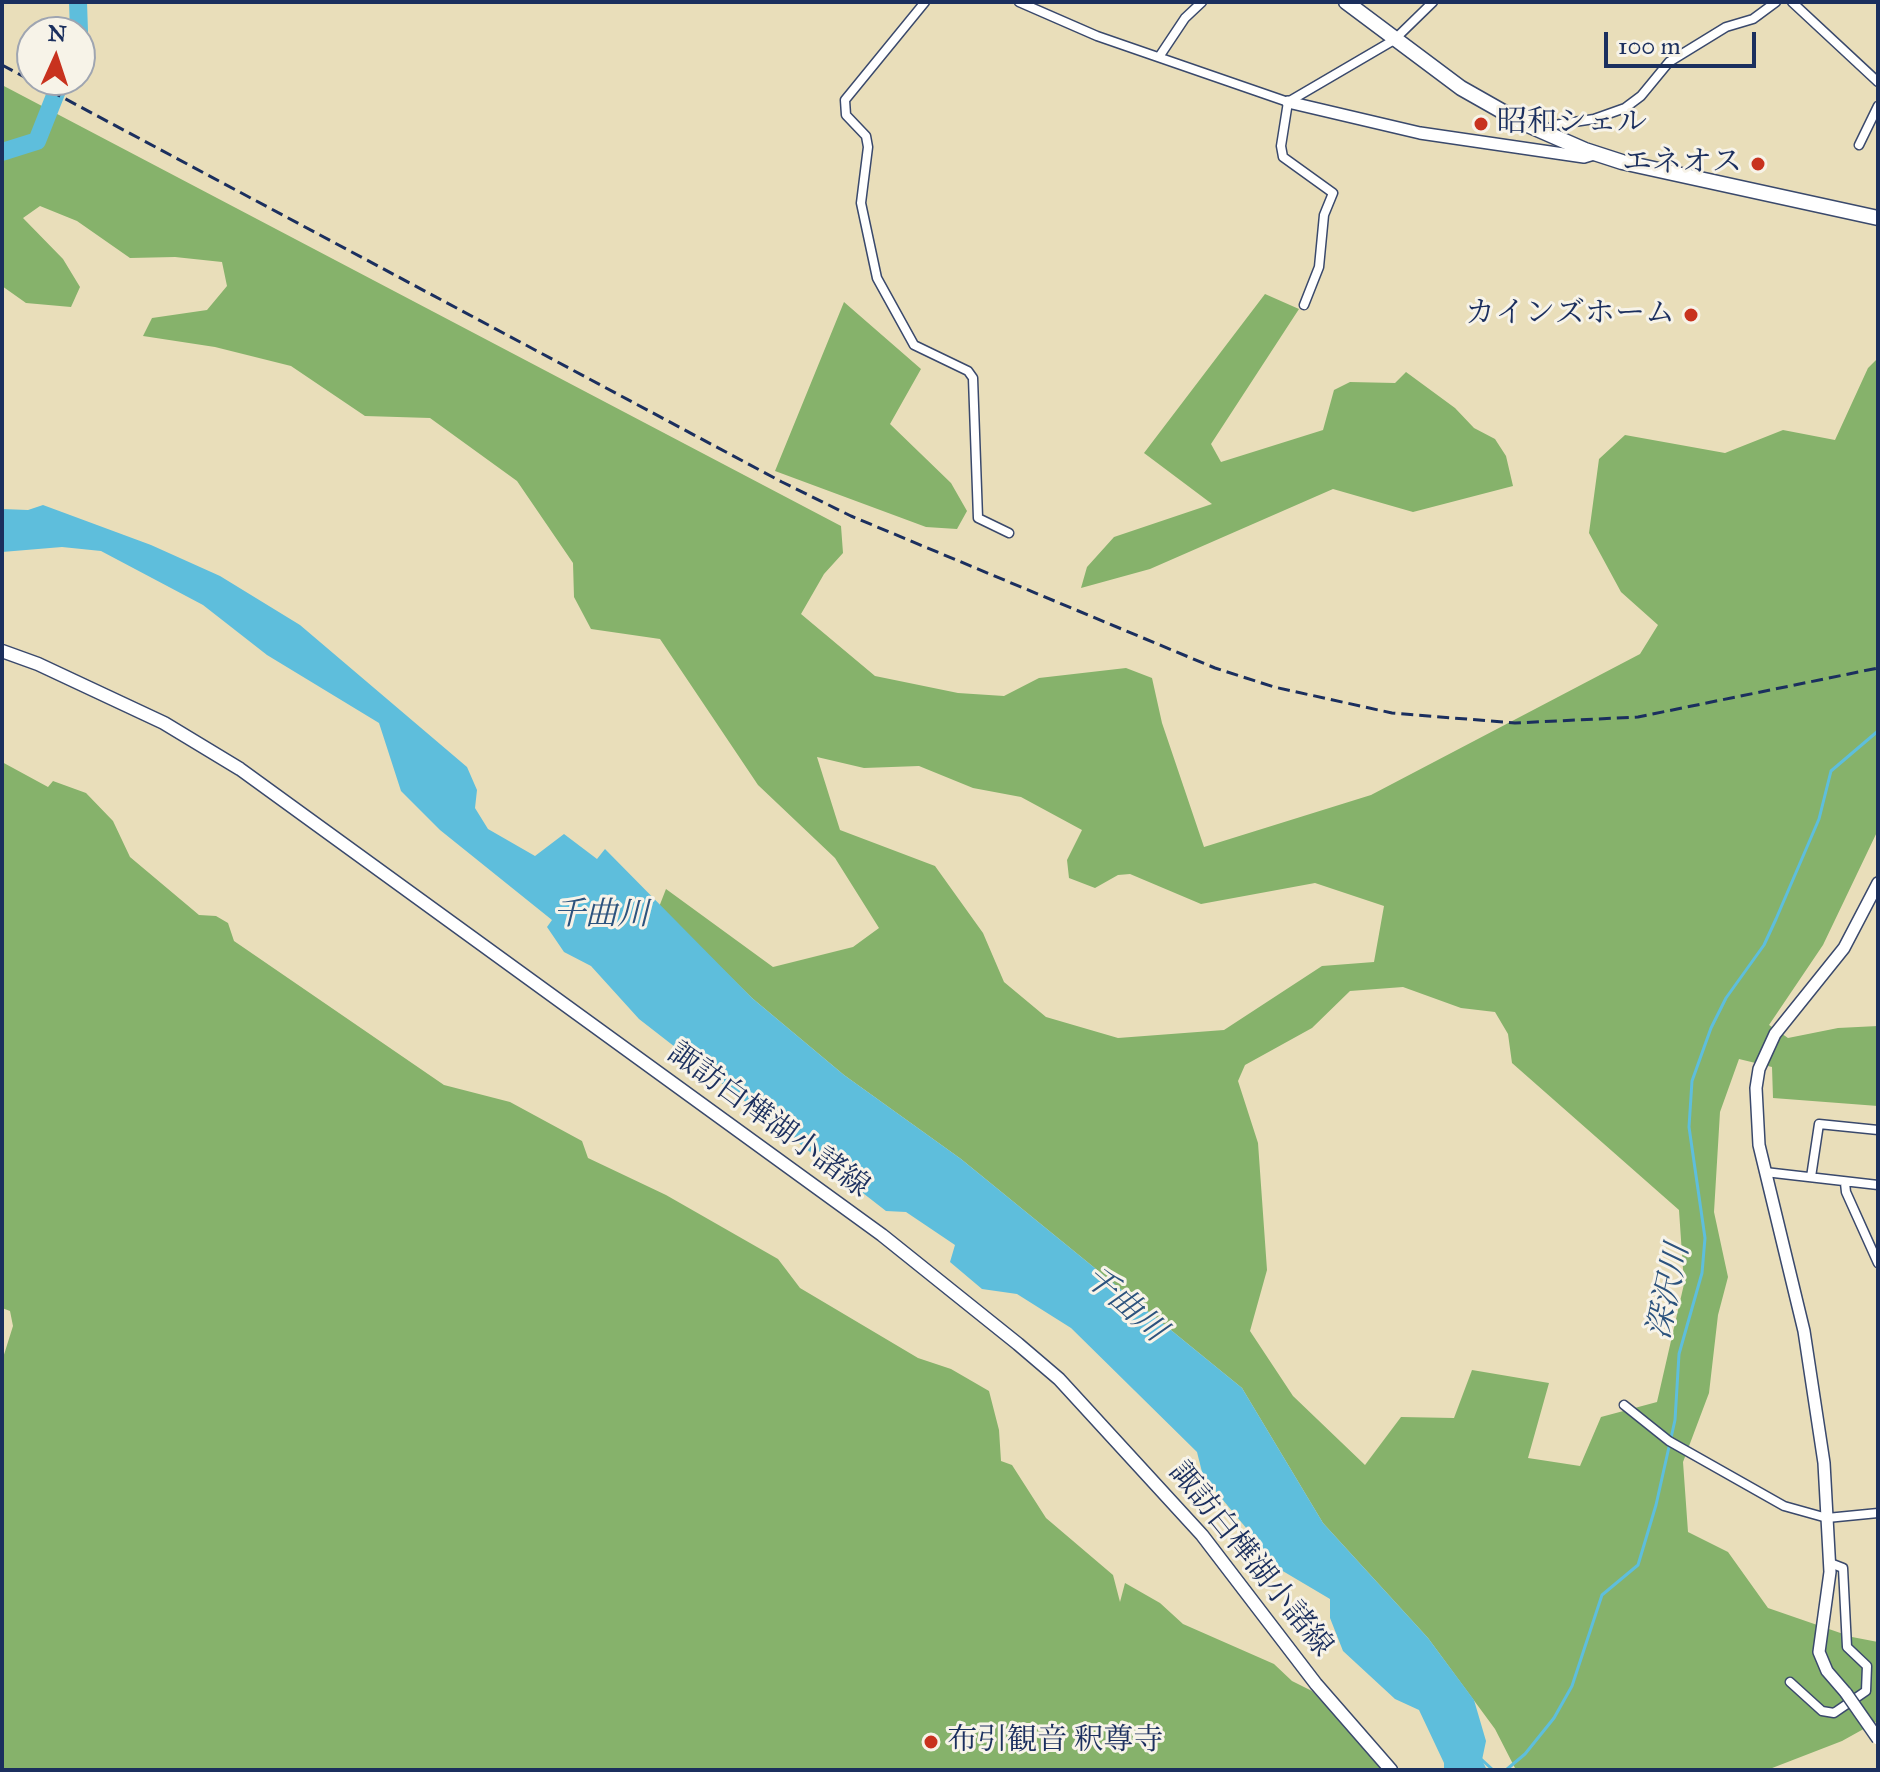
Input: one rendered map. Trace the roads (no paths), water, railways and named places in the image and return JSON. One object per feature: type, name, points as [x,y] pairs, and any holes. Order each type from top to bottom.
[{"type":"highway","points":[[1346,2],[1461,88],[1544,133],[1595,153],[1878,218]]},
{"type":"main road","name":"諏訪白樺湖小諸線","points":[[2,651],[38,664],[164,723],[240,769],[882,1235],[1018,1344],[1059,1379],[1202,1535],[1316,1684],[1391,1770]]},
{"type":"street","points":[[925,2],[845,100],[846,115],[866,136],[868,147],[861,203],[877,278],[914,345],[968,371],[973,378],[978,518],[1009,533]]},
{"type":"street","points":[[1019,2],[1159,57],[1288,102],[1386,127],[1584,157],[1595,153]]},
{"type":"street","points":[[1159,57],[1185,18],[1202,2]]},
{"type":"street","points":[[1288,102],[1394,40],[1433,2]]},
{"type":"street","points":[[1525,148],[1554,125],[1594,119],[1625,108],[1641,96],[1669,62],[1726,27],[1753,19],[1776,2]]},
{"type":"street","points":[[1792,2],[1878,82]]},
{"type":"street","points":[[1288,102],[1281,146],[1283,157],[1333,193],[1324,215],[1319,267],[1304,305]]},
{"type":"street","points":[[1859,145],[1878,106]]},
{"type":"street","points":[[1878,883],[1844,948],[1775,1034],[1762,1060],[1755,1110],[1765,1172],[1815,1391],[1830,1563],[1819,1652],[1827,1671],[1878,1739]]},
{"type":"street","points":[[1811,1177],[1819,1124],[1878,1130]]},
{"type":"street","points":[[1765,1172],[1878,1185]]},
{"type":"street","points":[[1845,1183],[1846,1192],[1878,1263]]},
{"type":"street","points":[[1624,1405],[1669,1441],[1784,1506],[1827,1518],[1878,1513]]},
{"type":"street","points":[[1790,1682],[1822,1711],[1834,1713],[1866,1691],[1867,1666],[1847,1647],[1843,1568],[1830,1563]]},
{"type":"water","name":"千曲川","points":[[43,505],[151,545],[220,576],[300,625],[467,767],[477,790],[475,808],[488,829],[535,856],[564,834],[597,859],[605,849],[752,998],[844,1075],[961,1159],[1242,1388],[1323,1523],[1428,1638],[1474,1700],[1486,1741],[1482,1760],[1487,1770],[1444,1770],[1444,1763],[1419,1710],[1395,1699],[1343,1651],[1330,1618],[1330,1599],[1281,1570],[1203,1476],[1197,1452],[1071,1328],[1017,1294],[982,1289],[950,1262],[955,1245],[906,1212],[886,1211],[639,1019],[591,966],[564,952],[547,927],[552,920],[440,830],[401,791],[379,723],[267,655],[203,605],[101,551],[62,547],[2,552],[2,509],[28,510]]},
{"type":"waterway","points":[[78,2],[78,16]]},
{"type":"waterway","points":[[2,152],[37,141],[55,96]]},
{"type":"waterway","name":"深沢川","points":[[1506,1770],[1525,1754],[1554,1718],[1572,1686],[1602,1595],[1638,1565],[1656,1505],[1675,1420],[1679,1354],[1702,1273],[1705,1238],[1689,1127],[1692,1081],[1711,1028],[1726,998],[1764,945],[1776,919],[1819,819],[1831,771],[1878,731]]},
{"type":"waterway","name":"深沢川","points":[[1481,1759],[1493,1770]]},
{"type":"railway","points":[[2,65],[851,516],[1215,668],[1274,687],[1392,713],[1515,723],[1638,717],[1878,668]]},
{"type":"place","name":"昭和シェル","points":[[1481,124]]},
{"type":"place","name":"エネオス","points":[[1758,164]]},
{"type":"place","name":"カインズホーム","points":[[1691,315]]},
{"type":"place","name":"布引観音 釈尊寺","points":[[931,1742]]}]
